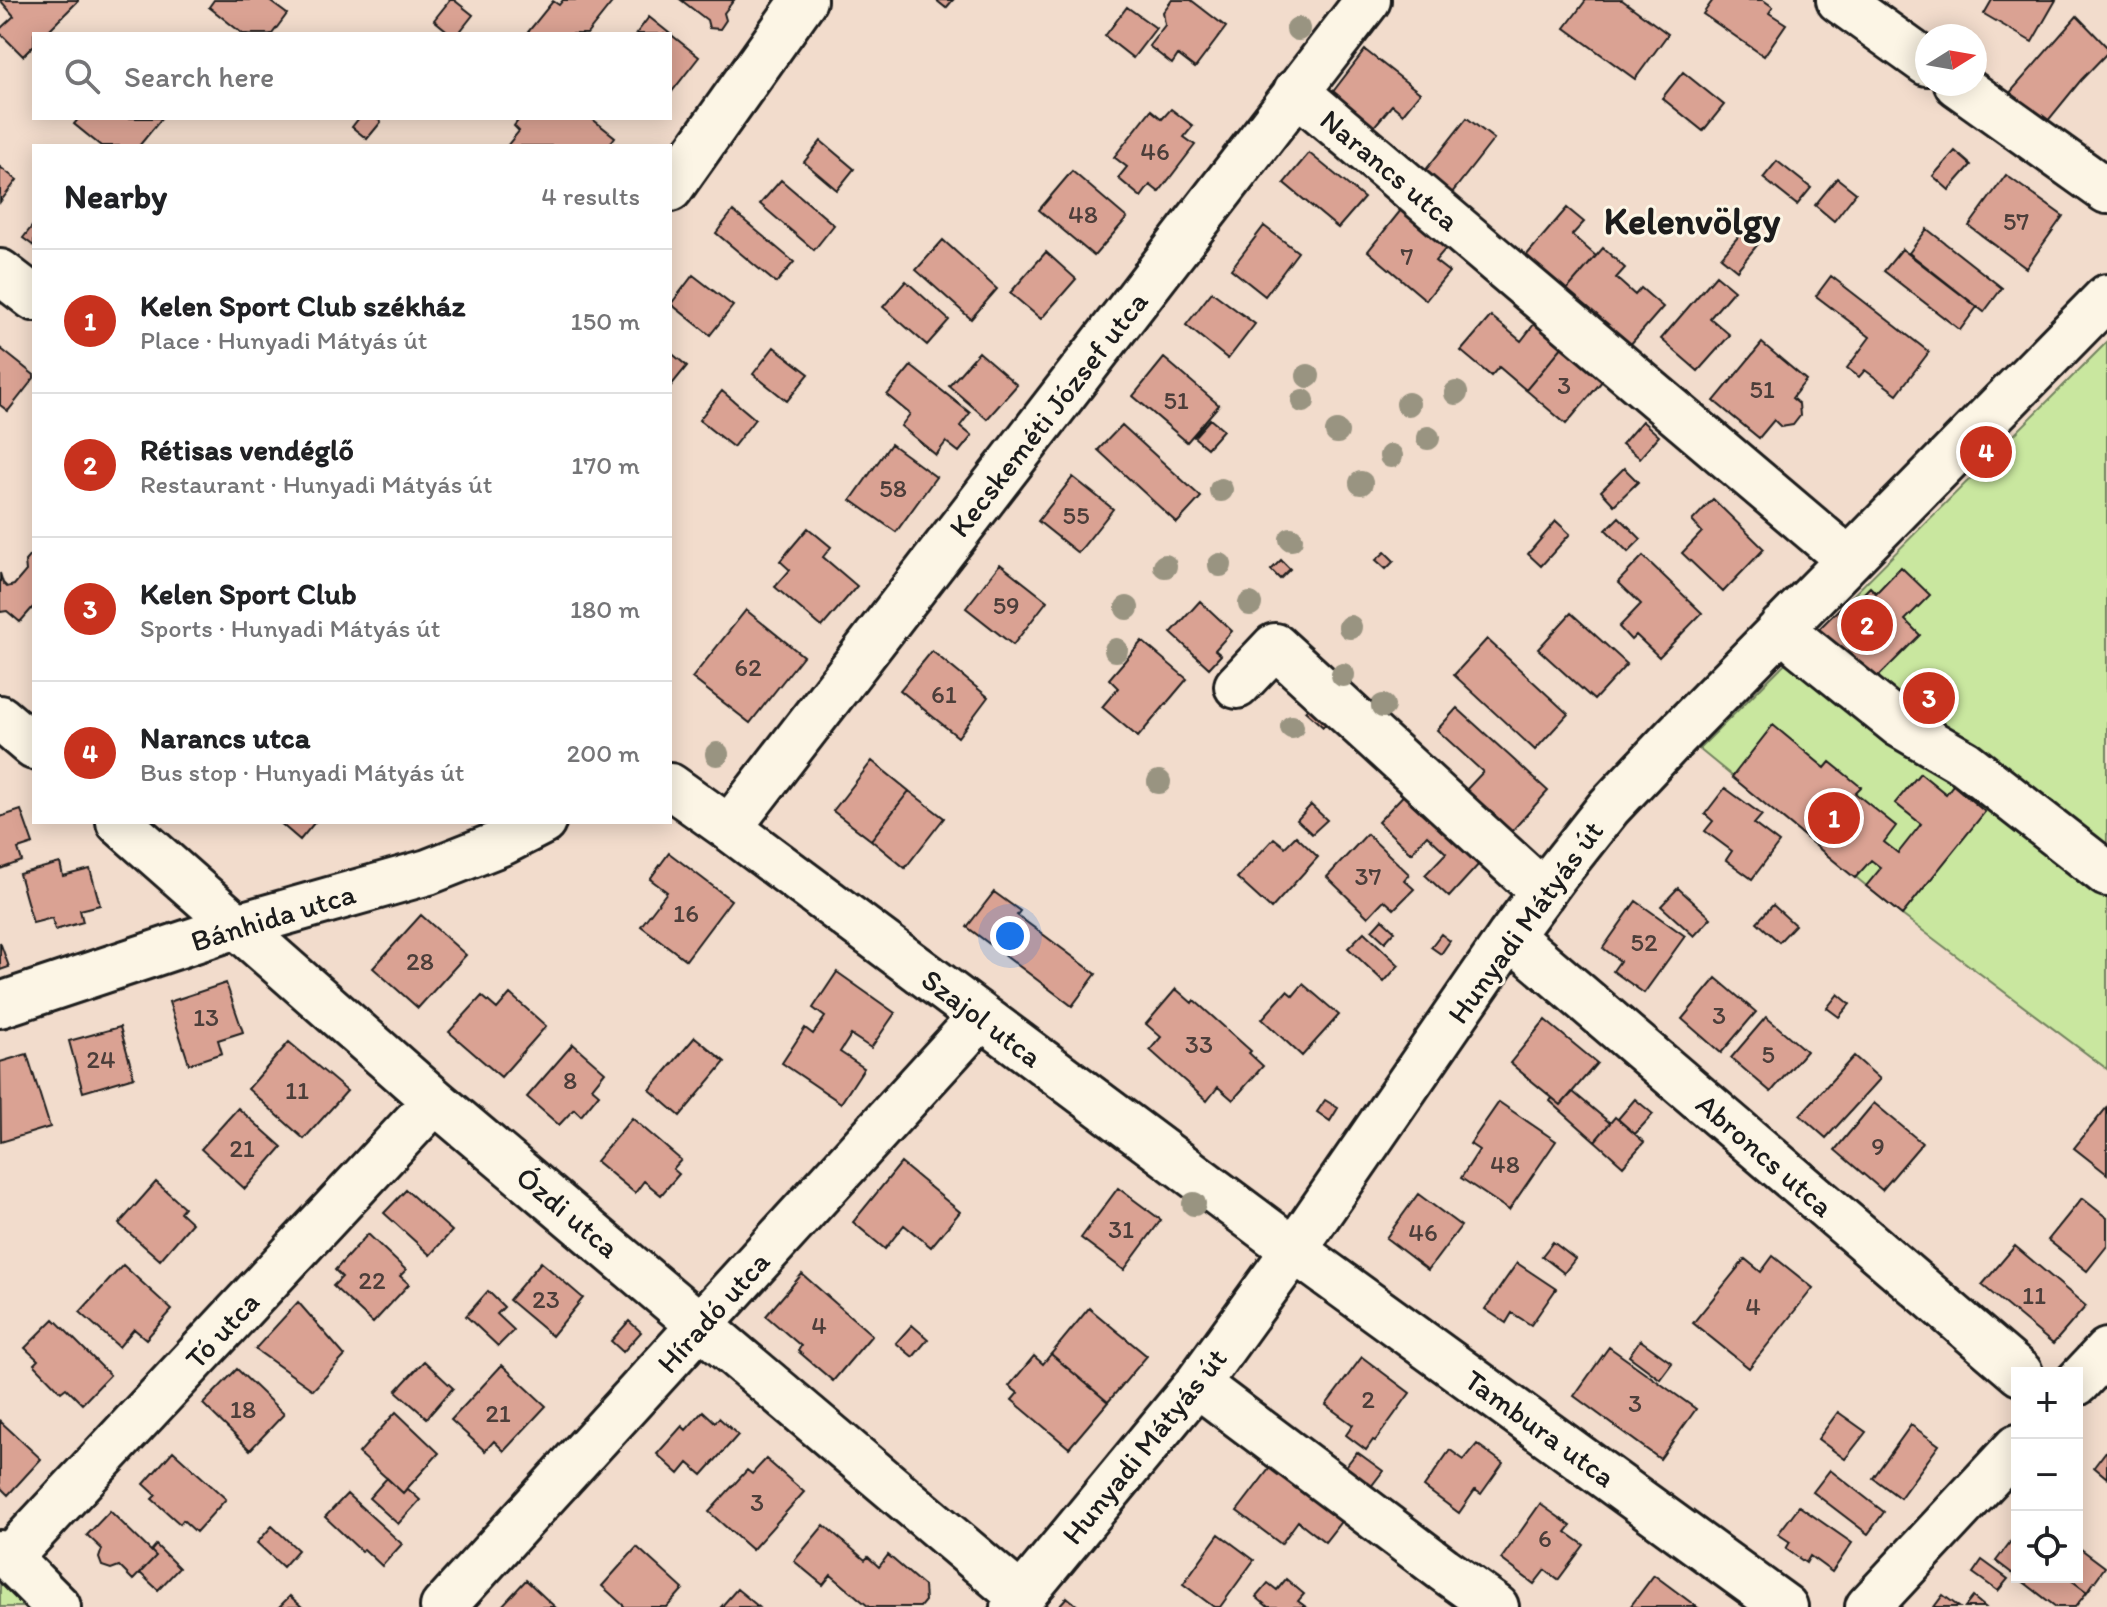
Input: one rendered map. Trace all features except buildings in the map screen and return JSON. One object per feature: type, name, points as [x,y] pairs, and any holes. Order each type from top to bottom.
[{"type":"street","points":[[672,186],[804,0]]},
{"type":"street","name":"Kecskeméti József utca","points":[[729,828],[1368,0]]},
{"type":"street","points":[[1839,0],[1915,54]]},
{"type":"street","name":"Narancs utca","points":[[1296,91],[1849,560]]},
{"type":"street","points":[[1974,96],[2107,191]]},
{"type":"street","points":[[0,272],[32,296]]},
{"type":"street","name":"Hunyadi Mátyás út","points":[[1017,1602],[1197,1384],[1294,1250],[1510,936],[1609,807],[2107,297]]},
{"type":"street","points":[[1782,627],[1900,725],[1965,763],[2107,874]]},
{"type":"street","points":[[1237,686],[1275,646],[1543,892]]},
{"type":"street","points":[[0,718],[32,745]]},
{"type":"street","name":"Szajol utca","points":[[672,787],[1294,1250]]},
{"type":"street","name":"Ózdi utca","points":[[121,824],[435,1101],[701,1325],[1017,1602]]},
{"type":"street","name":"Bánhida utca","points":[[0,1005],[237,926],[428,872],[504,842],[539,824]]},
{"type":"street","name":"Abroncs utca","points":[[1510,936],[2013,1367]]},
{"type":"street","name":"Híradó utca","points":[[443,1607],[981,1017]]},
{"type":"street","name":"Tó utca","points":[[4,1556],[435,1101]]},
{"type":"street","name":"Tambura utca","points":[[1294,1250],[1785,1607]]},
{"type":"street","points":[[2083,1377],[2107,1351]]},
{"type":"street","points":[[1197,1384],[1496,1607]]},
{"type":"street","points":[[1868,1607],[2011,1453]]},
{"type":"street","points":[[4,1556],[58,1607]]},
{"type":"green space","points":[[2107,342],[2107,1069],[1902,915],[1699,749]]},
{"type":"green space","points":[[0,1573],[34,1607],[0,1607]]},
{"type":"place","name":"Narancs utca","points":[[1986,452]]},
{"type":"place","name":"Rétisas vendéglő","points":[[1867,625]]},
{"type":"place","name":"Kelen Sport Club","points":[[1929,698]]},
{"type":"place","name":"Kelen Sport Club székház","points":[[1834,818]]},
{"type":"district","name":"Kelenvölgy","points":[[1692,221]]}]
